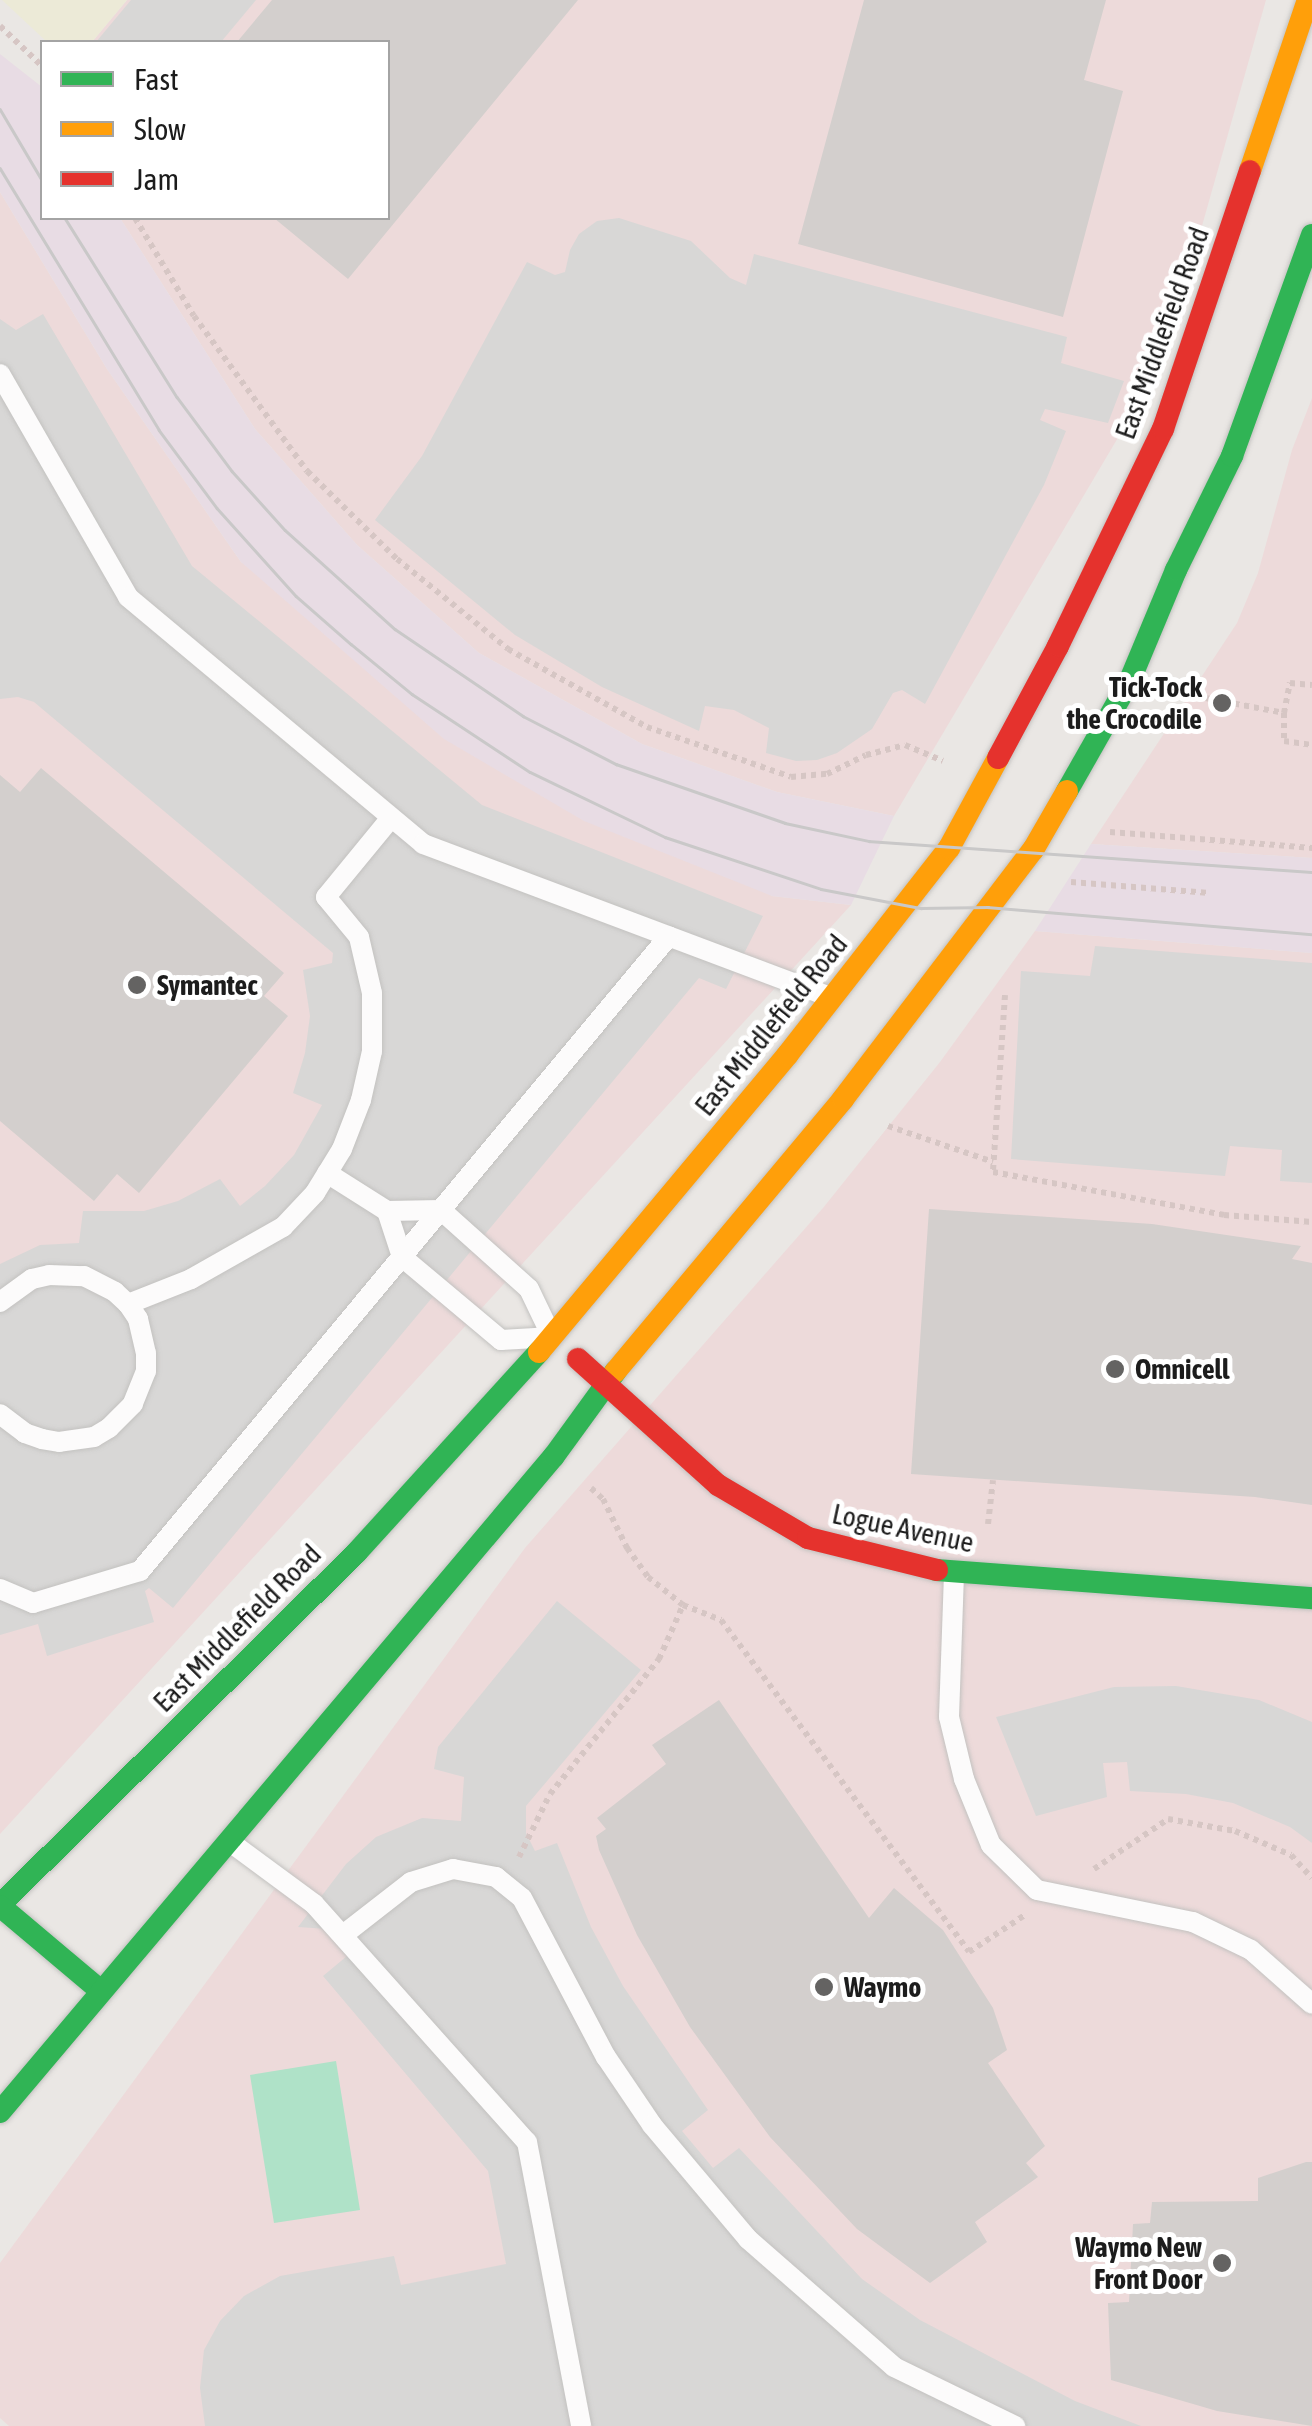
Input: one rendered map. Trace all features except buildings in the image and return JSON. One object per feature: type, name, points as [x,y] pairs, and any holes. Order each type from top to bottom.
[{"type":"main road","name":"East Middlefield Road","points":[[0,1905],[358,1552],[552,1336],[833,998],[949,848],[1172,432],[1308,0]]},
{"type":"main road","points":[[0,2112],[554,1456],[606,1383],[844,1099],[1032,850],[1130,680],[1312,236]]},
{"type":"main road","name":"Logue Avenue","points":[[552,1336],[718,1485],[808,1538],[916,1567],[954,1572],[1312,1598]]},
{"type":"main road","points":[[0,1905],[101,1991]]},
{"type":"lane","points":[[0,374],[128,596],[422,844],[833,998]]},
{"type":"lane","points":[[128,1304],[224,1262],[283,1227],[327,1173],[361,1100],[372,1051],[372,993],[359,938],[326,897],[391,818]]},
{"type":"lane","points":[[0,1589],[33,1603],[140,1571],[669,936]]},
{"type":"lane","points":[[327,1173],[388,1211],[441,1210],[529,1289],[552,1336],[501,1340],[402,1256],[388,1211]]},
{"type":"lane","points":[[0,1302],[32,1280],[67,1274],[101,1283],[128,1304],[144,1336],[146,1370],[134,1404],[94,1437],[60,1442],[26,1434],[0,1414]]},
{"type":"lane","points":[[954,1572],[949,1717],[964,1779],[992,1844],[1038,1890],[1193,1922],[1251,1950],[1312,2004]]},
{"type":"lane","points":[[228,1840],[314,1904],[528,2142],[581,2426]]},
{"type":"lane","points":[[343,1935],[411,1882],[453,1869],[496,1877],[522,1898],[615,2071],[652,2125],[748,2240],[894,2367],[1015,2426]]},
{"type":"path","points":[[0,26],[40,64]]},
{"type":"path","points":[[135,220],[194,316],[307,471],[397,560],[508,649],[646,727],[791,777],[828,774],[866,755],[905,745],[985,779]]},
{"type":"path","points":[[1312,685],[1290,683],[1284,713],[1284,741],[1312,745]]},
{"type":"path","points":[[1195,696],[1284,713]]},
{"type":"path","points":[[1110,832],[1312,848]]},
{"type":"path","points":[[1072,882],[1210,894]]},
{"type":"path","points":[[1006,995],[993,1172],[1224,1215],[1312,1222]]},
{"type":"path","points":[[888,1126],[994,1162]]},
{"type":"path","points":[[988,1524],[993,1480]]},
{"type":"path","points":[[591,1488],[603,1499],[648,1576],[683,1604],[721,1620],[969,1952],[1168,1819],[1235,1830],[1291,1856],[1312,1878]]},
{"type":"path","points":[[506,1885],[550,1794],[641,1687],[659,1659],[683,1604]]},
{"type":"shaded area","points":[[2,0],[127,0],[94,40],[45,40]]},
{"type":"shaded area","points":[[127,0],[1266,0],[1164,360],[894,816],[777,792],[642,744],[479,653],[357,545],[255,429],[121,220],[390,220],[390,40],[94,40]]},
{"type":"shaded area","points":[[131,0],[256,0],[223,40],[98,40]]},
{"type":"shaded area","points":[[0,54],[40,85],[40,220],[121,220],[255,429],[357,545],[479,653],[642,744],[777,792],[894,816],[851,905],[772,896],[584,821],[444,739],[241,562],[107,369],[0,192]]},
{"type":"shaded area","points":[[0,192],[107,369],[241,562],[772,896],[851,905],[0,1834]]},
{"type":"shaded area","points":[[619,218],[691,241],[730,278],[746,285],[754,254],[1067,337],[1061,363],[1124,381],[1108,423],[1045,409],[1040,420],[1066,431],[1044,485],[925,704],[902,690],[893,693],[872,729],[837,753],[817,760],[796,761],[766,753],[769,728],[734,710],[705,706],[699,731],[602,687],[515,635],[375,520],[422,456],[527,262],[555,275],[565,272],[579,234],[597,221]]},
{"type":"shaded area","points":[[43,314],[192,566],[482,805],[763,916],[726,989],[699,978],[173,1608],[149,1588],[145,1591],[154,1622],[47,1656],[38,1624],[0,1635],[0,1264],[40,1245],[79,1243],[83,1211],[144,1211],[178,1201],[220,1179],[240,1206],[265,1186],[294,1155],[322,1105],[293,1093],[305,1053],[310,1016],[303,970],[332,963],[333,953],[34,702],[18,697],[0,699],[0,319],[16,330]]},
{"type":"shaded area","points":[[1312,398],[1312,858],[1091,844],[1237,623],[1258,573],[1292,450]]},
{"type":"shaded area","points":[[1091,844],[1312,858],[1312,953],[1035,931]]},
{"type":"shaded area","points":[[1035,931],[1312,953],[1312,2426],[9,2426],[0,2418],[0,2263],[525,1548],[823,1208],[940,1062]]},
{"type":"shaded area","points":[[1095,946],[1312,963],[1312,1183],[1280,1181],[1282,1150],[1230,1146],[1225,1176],[1011,1159],[1021,971],[1090,976]]},
{"type":"shaded area","points":[[557,1601],[641,1670],[526,1806],[526,1833],[535,1851],[557,1843],[591,1927],[623,1986],[708,2110],[682,2131],[713,2168],[739,2148],[862,2279],[920,2320],[1075,2401],[1141,2426],[205,2426],[200,2388],[204,2350],[220,2321],[244,2296],[280,2276],[394,2256],[401,2285],[506,2264],[488,2171],[323,1976],[347,1956],[327,1929],[298,1927],[346,1864],[376,1837],[422,1818],[461,1821],[464,1777],[434,1769],[438,1747]]},
{"type":"shaded area","points":[[1176,1686],[1259,1700],[1312,1722],[1312,1843],[1290,1827],[1233,1803],[1186,1794],[1130,1791],[1127,1762],[1103,1763],[1107,1797],[1036,1816],[996,1717],[1114,1687]]},
{"type":"green space","points":[[336,2061],[360,2210],[274,2223],[250,2075]]},
{"type":"tram line","points":[[0,109],[40,177]]},
{"type":"tram line","points":[[0,168],[159,430],[217,508],[296,596],[351,644],[412,694],[530,772],[665,837],[821,889],[921,908],[988,907],[1312,934]]},
{"type":"tram line","points":[[66,220],[177,397],[232,471],[285,530],[395,629],[523,716],[616,764],[785,823],[869,841],[1312,872]]},
{"type":"traffic: fast","points":[[1067,791],[1130,680],[1176,570],[1232,456],[1312,235]]},
{"type":"traffic: fast","points":[[0,1905],[357,1552],[539,1352]]},
{"type":"traffic: fast","points":[[0,2112],[554,1456],[615,1372]]},
{"type":"traffic: fast","points":[[937,1570],[1312,1598]]},
{"type":"traffic: fast","points":[[0,1906],[101,1991]]},
{"type":"traffic: slow","points":[[1250,171],[1308,0]]},
{"type":"traffic: slow","points":[[539,1352],[788,1054],[949,848],[998,758]]},
{"type":"traffic: slow","points":[[615,1372],[843,1099],[1033,850],[1067,791]]},
{"type":"traffic: jam","points":[[998,758],[1058,646],[1163,429],[1250,171]]},
{"type":"traffic: jam","points":[[578,1359],[718,1485],[808,1538],[937,1570]]},
{"type":"place","name":"Tick-Tock the Crocodile","points":[[1222,703]]},
{"type":"place","name":"Symantec","points":[[137,985]]},
{"type":"place","name":"Omnicell","points":[[1115,1369]]},
{"type":"place","name":"Waymo","points":[[824,1987]]},
{"type":"place","name":"Waymo New Front Door","points":[[1222,2263]]}]
